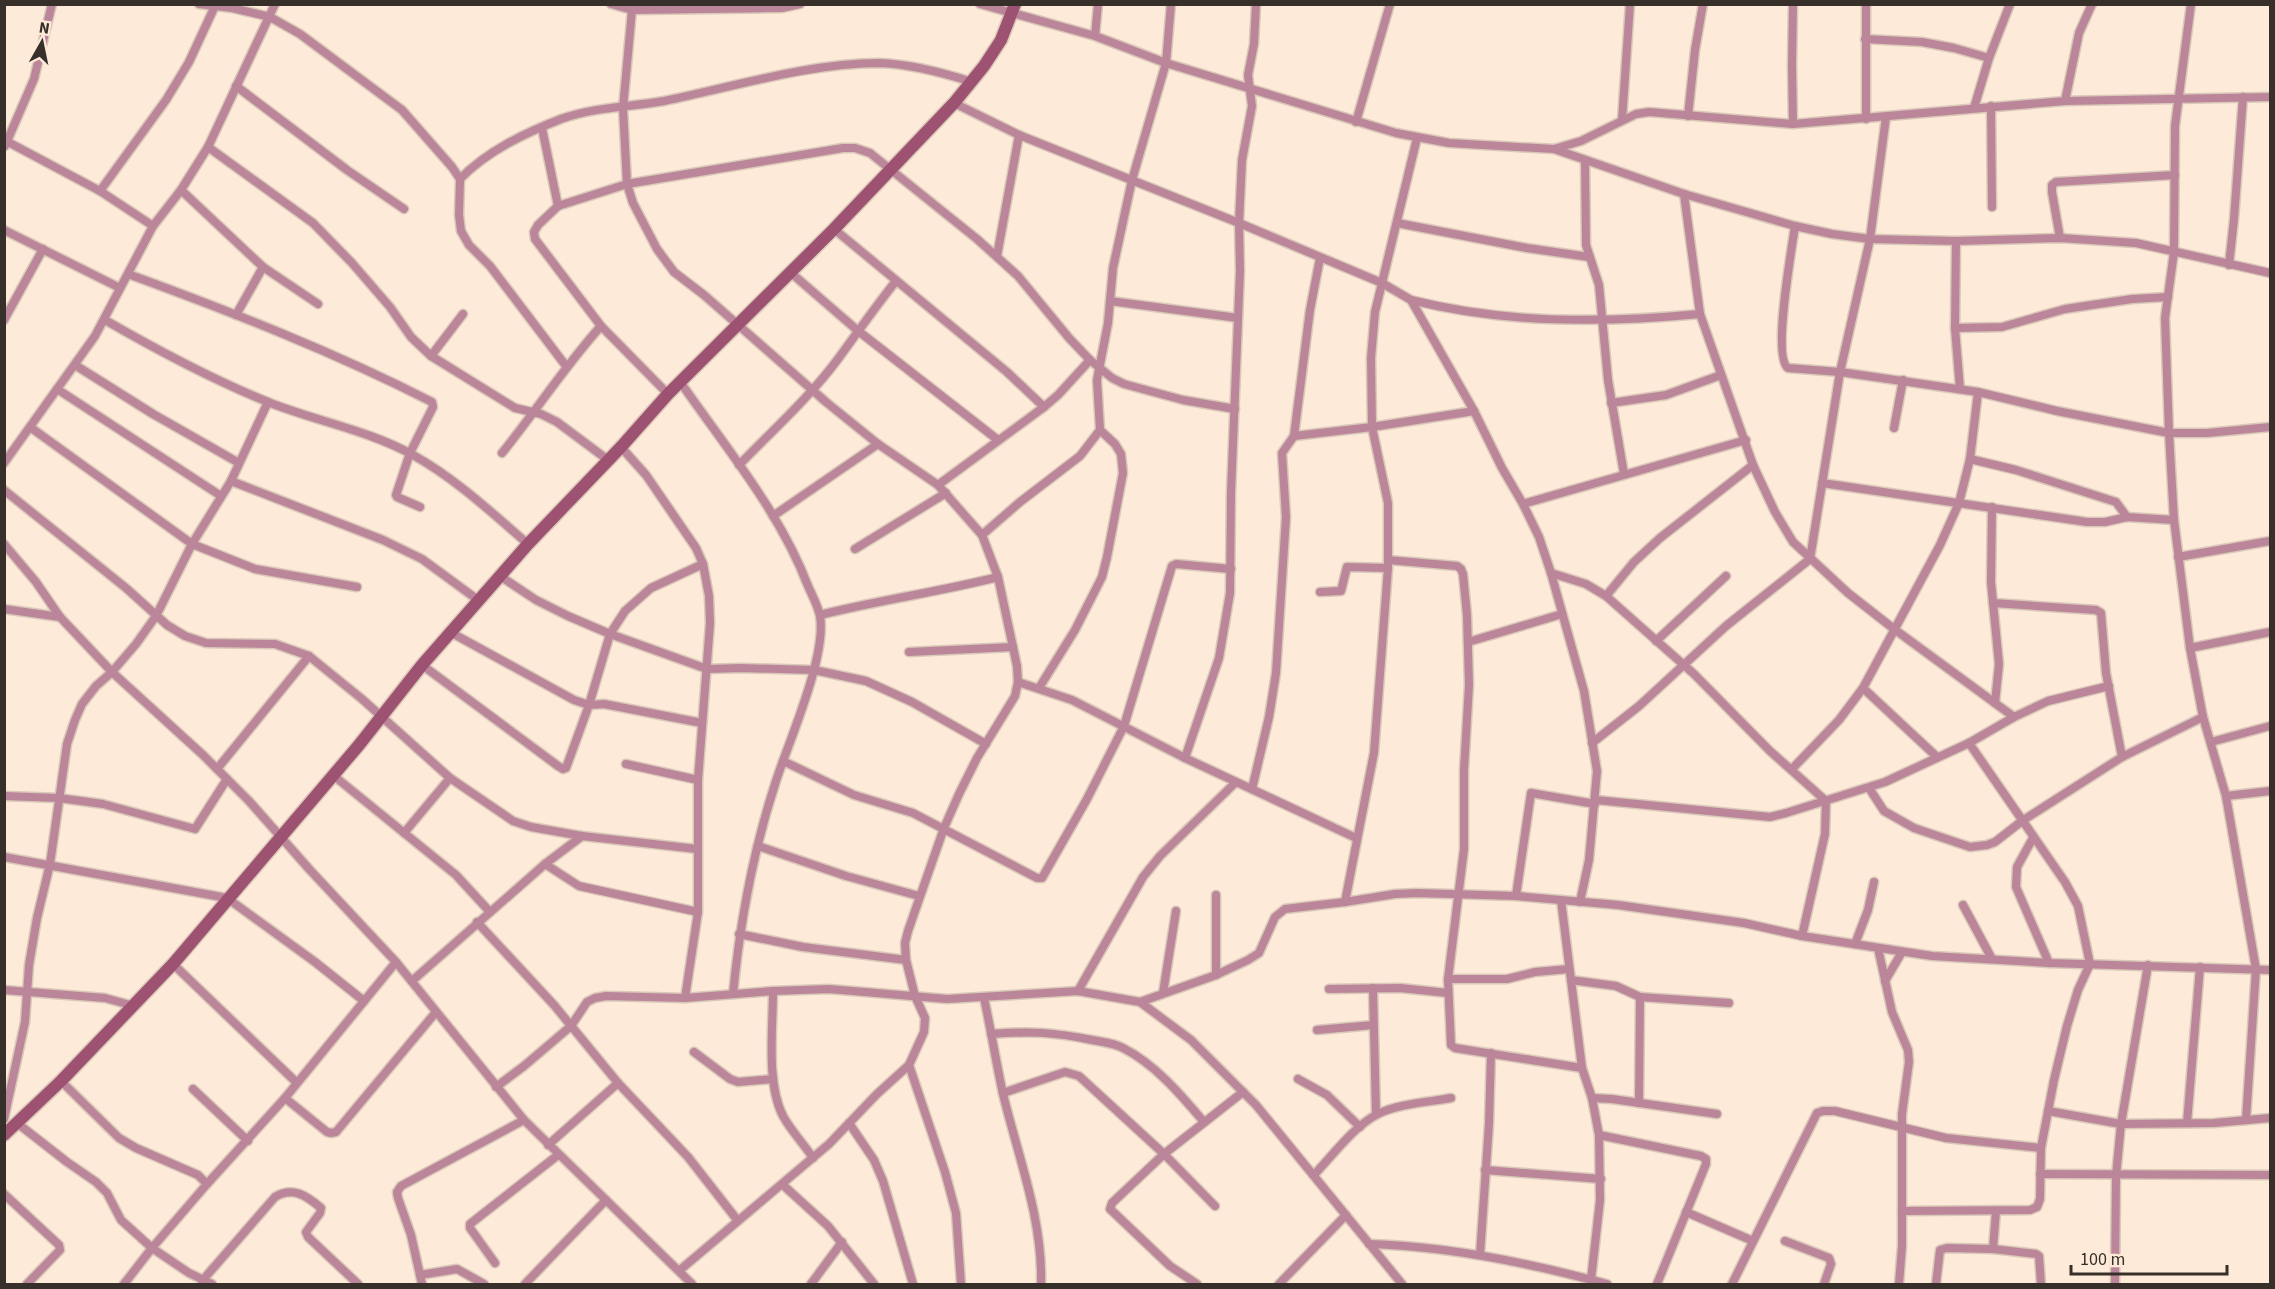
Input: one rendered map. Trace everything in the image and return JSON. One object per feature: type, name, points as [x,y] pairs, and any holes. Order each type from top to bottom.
[{"type":"street","points":[[52,4],[34,79],[6,145],[100,191],[153,226]]},
{"type":"street","points":[[199,4],[270,17],[300,34],[402,110],[460,179],[461,231],[469,245],[490,266],[566,366]]},
{"type":"street","points":[[4,463],[105,320],[153,226],[181,190],[208,147],[275,4]]},
{"type":"street","points":[[615,5],[632,10],[782,8],[800,4]]},
{"type":"street","points":[[980,4],[1015,8],[1166,63],[1356,122],[1417,138],[1554,149],[1683,194],[1795,226],[1869,239],[1956,241],[2060,238],[2136,243],[2271,273]]},
{"type":"street","points":[[1095,36],[1098,4]]},
{"type":"street","points":[[982,535],[1020,502],[1080,456],[1100,430],[1097,388],[1119,234],[1166,63],[1171,4]]},
{"type":"street","points":[[1185,758],[1219,658],[1226,623],[1231,569],[1231,492],[1242,160],[1252,106],[1248,75],[1254,44],[1256,4]]},
{"type":"street","points":[[1356,122],[1390,4]]},
{"type":"street","points":[[1622,120],[1630,4]]},
{"type":"street","points":[[1688,116],[1695,50],[1703,4]]},
{"type":"street","points":[[1793,4],[1793,124]]},
{"type":"street","points":[[1866,4],[1866,119]]},
{"type":"street","points":[[1974,108],[1989,58],[2010,4]]},
{"type":"street","points":[[2065,101],[2079,33],[2092,4]]},
{"type":"street","points":[[2191,4],[2178,98],[2174,252],[2165,334],[2169,433],[2174,520],[2190,648],[2203,717],[2226,796],[2256,969],[2246,1120]]},
{"type":"street","points":[[100,191],[166,100],[189,62],[215,6]]},
{"type":"street","points":[[8,1127],[61,1081],[173,964],[227,898],[334,776],[422,665],[528,544],[621,447],[668,394],[834,229],[889,168],[954,103],[972,82],[1001,40],[1015,8]]},
{"type":"street","points":[[632,10],[623,108],[627,184],[633,203],[666,263],[878,444],[938,485],[982,535],[998,577],[1018,682],[1015,696],[986,744],[944,828],[919,896],[905,943],[906,960],[915,996],[925,1018],[924,1032],[909,1065],[783,1185],[680,1270]]},
{"type":"street","points":[[1865,39],[1922,42],[1989,58]]},
{"type":"street","points":[[460,179],[488,156],[542,128],[563,119],[596,110],[623,108],[835,66],[877,63],[910,64],[972,82]]},
{"type":"street","points":[[236,86],[347,170],[404,209]]},
{"type":"street","points":[[2229,265],[2243,97]]},
{"type":"street","points":[[1554,149],[1581,141],[1636,114],[1649,112],[1793,124],[2065,101],[2271,97]]},
{"type":"street","points":[[954,103],[1018,135],[1382,283],[1411,300],[1442,308],[1526,319],[1603,320],[1700,314]]},
{"type":"street","points":[[1991,106],[1992,207]]},
{"type":"street","points":[[1592,743],[1639,706],[1682,664],[1726,626],[1810,559],[1840,372],[1869,239],[1886,117]]},
{"type":"street","points":[[542,128],[558,206]]},
{"type":"street","points":[[997,256],[1018,135]]},
{"type":"street","points":[[1345,902],[1374,753],[1388,564],[1388,503],[1372,427],[1372,331],[1417,138]]},
{"type":"street","points":[[208,147],[313,223],[352,263],[390,307],[411,337],[431,356],[515,408],[535,412],[557,422],[608,460]]},
{"type":"street","points":[[668,394],[601,326],[535,239],[534,232],[538,225],[558,206],[627,184],[843,148],[855,148],[870,153],[997,256],[1018,276],[1099,369],[1124,384],[1184,400],[1235,409]]},
{"type":"street","points":[[1585,160],[1586,245],[1599,285],[1611,403],[1624,474]]},
{"type":"street","points":[[2060,238],[2052,192],[2052,185],[2056,182],[2175,175]]},
{"type":"street","points":[[181,190],[263,267],[318,304]]},
{"type":"street","points":[[1683,194],[1700,314],[1754,465],[1775,512],[1793,542],[1894,629],[2014,717]]},
{"type":"street","points":[[1397,223],[1527,248],[1589,257]]},
{"type":"street","points":[[1795,226],[1785,292],[1782,359],[1788,368],[1840,372],[1960,389],[2169,433],[2206,433],[2271,427]]},
{"type":"street","points":[[834,229],[1007,372],[1044,407]]},
{"type":"street","points":[[4,230],[120,288]]},
{"type":"street","points":[[1956,241],[1955,328],[1960,389]]},
{"type":"street","points":[[4,320],[43,249]]},
{"type":"street","points":[[1252,789],[1269,717],[1276,673],[1286,517],[1282,453],[1294,436],[1310,310],[1320,258]]},
{"type":"street","points":[[236,315],[263,267]]},
{"type":"street","points":[[790,272],[857,330],[998,440]]},
{"type":"street","points":[[128,274],[365,368],[432,402],[433,407],[410,453],[396,496],[420,507]]},
{"type":"street","points":[[739,465],[838,359],[857,330],[896,280]]},
{"type":"street","points":[[1955,328],[2002,327],[2065,309],[2132,299],[2168,297]]},
{"type":"street","points":[[1411,300],[1474,411],[1523,504],[1539,537],[1551,573],[1584,691],[1597,771],[1589,860],[1580,902]]},
{"type":"street","points":[[1110,301],[1238,318]]},
{"type":"street","points":[[431,356],[463,314]]},
{"type":"street","points":[[105,320],[157,349],[268,402],[349,429],[410,453],[465,489],[528,544]]},
{"type":"street","points":[[502,453],[535,412],[566,366],[601,326]]},
{"type":"street","points":[[938,485],[1044,407],[1090,360]]},
{"type":"street","points":[[75,364],[153,414],[239,463]]},
{"type":"street","points":[[1611,403],[1666,395],[1721,375]]},
{"type":"street","points":[[1894,428],[1903,380]]},
{"type":"street","points":[[681,383],[783,531],[820,615],[820,633],[814,670],[783,761],[758,846],[739,934],[733,994]]},
{"type":"street","points":[[57,389],[221,496]]},
{"type":"street","points":[[1792,769],[1839,720],[1863,688],[1940,545],[1959,502],[1970,459],[1977,392]]},
{"type":"street","points":[[8,1127],[25,1022],[26,991],[37,918],[50,864],[68,744],[75,720],[89,695],[136,644],[156,616],[192,544],[231,480],[268,402]]},
{"type":"street","points":[[1294,436],[1372,427],[1474,411]]},
{"type":"street","points":[[30,427],[192,544],[255,569],[357,587]]},
{"type":"street","points":[[1039,688],[1075,630],[1102,577],[1107,557],[1123,473],[1121,454],[1115,444],[1100,430]]},
{"type":"street","points":[[1523,504],[1746,440]]},
{"type":"street","points":[[773,516],[878,444]]},
{"type":"street","points":[[621,447],[660,493],[696,548],[703,564],[709,596],[710,623],[698,780],[698,912],[685,999]]},
{"type":"street","points":[[1970,459],[2016,470],[2116,502],[2127,517]]},
{"type":"street","points":[[1606,596],[1634,562],[1659,538],[1754,465]]},
{"type":"street","points":[[231,480],[383,540],[422,559],[478,600]]},
{"type":"street","points":[[1822,483],[2087,522],[2105,522],[2127,517],[2174,520]]},
{"type":"street","points":[[4,490],[126,588],[156,616],[185,636],[206,643],[275,644],[309,656],[362,699],[450,778],[513,821],[531,827],[582,836],[697,849]]},
{"type":"street","points":[[855,549],[946,493]]},
{"type":"street","points":[[1992,507],[1991,582],[2000,664],[1995,703]]},
{"type":"street","points":[[2178,557],[2271,541]]},
{"type":"street","points":[[4,544],[36,582],[60,617],[112,672],[227,779],[396,962],[524,1120],[692,1284]]},
{"type":"street","points":[[422,665],[470,703],[563,769],[566,768],[589,705],[610,634],[625,611],[651,588],[703,564]]},
{"type":"street","points":[[783,761],[855,795],[913,813],[1037,878],[1042,878],[1087,799],[1124,726],[1172,566],[1176,564],[1231,569]]},
{"type":"street","points":[[1320,592],[1341,591],[1347,567],[1388,564],[1461,568],[1467,615],[1469,685],[1464,770],[1464,849],[1448,979],[1451,1045],[1455,1048],[1582,1068]]},
{"type":"street","points":[[1551,573],[1586,584],[1606,596],[1682,664],[1770,751],[1826,801],[1825,834],[1802,936]]},
{"type":"street","points":[[501,576],[536,600],[610,634],[707,669],[814,670],[866,681],[884,688],[986,744]]},
{"type":"street","points":[[1656,641],[1726,576]]},
{"type":"street","points":[[820,615],[885,600],[960,587],[998,577]]},
{"type":"street","points":[[1993,603],[2096,610],[2101,613],[2109,686],[2122,757]]},
{"type":"street","points":[[4,609],[60,617]]},
{"type":"street","points":[[1468,642],[1562,614]]},
{"type":"street","points":[[450,632],[558,692],[589,705],[604,704],[702,723]]},
{"type":"street","points":[[2190,648],[2271,632]]},
{"type":"street","points":[[909,652],[1013,647]]},
{"type":"street","points":[[217,769],[309,656]]},
{"type":"street","points":[[1018,682],[1072,700],[1235,783],[1356,838]]},
{"type":"street","points":[[1516,896],[1531,793],[1595,802],[1770,817],[1869,788],[1969,743],[2014,717],[2057,698],[2109,686]]},
{"type":"street","points":[[1863,688],[1937,757]]},
{"type":"street","points":[[1869,788],[1884,811],[1933,836],[1970,847],[1995,842],[2022,821],[2122,757],[2203,717]]},
{"type":"street","points":[[2211,741],[2271,726]]},
{"type":"street","points":[[1902,1211],[2030,1210],[2037,1207],[2040,1199],[2041,1148],[2048,1111],[2067,1026],[2078,990],[2090,964],[2078,906],[2065,882],[1969,743]]},
{"type":"street","points":[[626,764],[698,780]]},
{"type":"street","points":[[334,776],[456,875],[490,912]]},
{"type":"street","points":[[404,833],[450,778]]},
{"type":"street","points":[[4,796],[59,798],[103,804],[195,829],[227,779]]},
{"type":"street","points":[[1078,990],[1143,878],[1161,856],[1235,783]]},
{"type":"street","points":[[2226,796],[2271,791]]},
{"type":"street","points":[[412,981],[545,864],[582,836]]},
{"type":"street","points":[[2033,838],[2017,867],[2016,886],[2049,963]]},
{"type":"street","points":[[758,846],[846,876],[919,896]]},
{"type":"street","points":[[4,857],[227,898],[364,1001]]},
{"type":"street","points":[[545,864],[579,886],[698,912]]},
{"type":"street","points":[[1855,944],[1868,910],[1874,882]]},
{"type":"street","points":[[1140,1002],[1216,975],[1259,953],[1280,911],[1395,894],[1516,896],[1580,902],[1744,923],[1802,936],[1932,956],[2049,963],[2271,970]]},
{"type":"street","points":[[1216,895],[1216,975]]},
{"type":"street","points":[[1561,900],[1582,1068],[1592,1098],[1599,1135],[1601,1179],[1591,1280]]},
{"type":"street","points":[[1963,905],[1992,959]]},
{"type":"street","points":[[1163,993],[1176,911]]},
{"type":"street","points":[[477,922],[571,1026],[618,1083],[688,1157],[738,1221]]},
{"type":"street","points":[[739,934],[838,953],[906,960]]},
{"type":"street","points":[[1878,948],[1892,1012],[1908,1050],[1909,1062],[1902,1114],[1899,1284]]},
{"type":"street","points":[[1885,981],[1902,952]]},
{"type":"street","points":[[124,1284],[207,1184],[285,1098],[396,962]]},
{"type":"street","points":[[173,964],[296,1082]]},
{"type":"street","points":[[2115,1284],[2116,1176],[2121,1124],[2148,965]]},
{"type":"street","points":[[2187,1124],[2200,967]]},
{"type":"street","points":[[1448,979],[1507,979],[1535,972],[1569,969]]},
{"type":"street","points":[[1570,980],[1616,986],[1640,997],[1729,1003]]},
{"type":"street","points":[[1329,988],[1373,988],[1448,993]]},
{"type":"street","points":[[1373,988],[1376,1114]]},
{"type":"street","points":[[496,1087],[571,1026],[587,1002],[606,996],[685,999],[773,991],[829,989],[938,999],[984,998],[1078,990],[1140,1002],[1191,1040],[1243,1092],[1402,1284]]},
{"type":"street","points":[[4,990],[105,998],[134,1006]]},
{"type":"street","points":[[773,991],[773,1079],[783,1116],[813,1158]]},
{"type":"street","points":[[1639,1102],[1640,997]]},
{"type":"street","points":[[984,998],[1003,1093],[1031,1204],[1039,1252],[1041,1284]]},
{"type":"street","points":[[285,1098],[327,1132],[332,1134],[336,1132],[436,1012]]},
{"type":"street","points":[[1317,1030],[1373,1025]]},
{"type":"street","points":[[991,1034],[1054,1032],[1121,1047],[1139,1058],[1179,1094],[1204,1122]]},
{"type":"street","points":[[694,1052],[730,1079],[738,1082],[773,1079]]},
{"type":"street","points":[[1480,1256],[1489,1124],[1491,1053]]},
{"type":"street","points":[[909,1065],[945,1172],[956,1213],[962,1284]]},
{"type":"street","points":[[1003,1093],[1065,1072],[1074,1073],[1164,1154],[1215,1206]]},
{"type":"street","points":[[1298,1079],[1327,1095],[1360,1127]]},
{"type":"street","points":[[61,1081],[118,1138],[198,1175],[207,1184]]},
{"type":"street","points":[[548,1145],[618,1083]]},
{"type":"street","points":[[193,1089],[248,1141]]},
{"type":"street","points":[[1197,1284],[1170,1266],[1110,1209],[1112,1203],[1164,1154],[1243,1092]]},
{"type":"street","points":[[1314,1175],[1360,1127],[1376,1114],[1451,1098]]},
{"type":"street","points":[[1592,1098],[1639,1102],[1717,1114]]},
{"type":"street","points":[[1732,1284],[1817,1113],[1835,1111],[1963,1141],[2041,1148]]},
{"type":"street","points":[[2048,1111],[2121,1124],[2187,1124],[2271,1118]]},
{"type":"street","points":[[422,1284],[411,1235],[398,1198],[401,1186],[524,1120]]},
{"type":"street","points":[[849,1123],[874,1160],[883,1181],[913,1284]]},
{"type":"street","points":[[8,1127],[96,1182],[107,1192],[121,1220],[152,1248],[202,1281],[212,1284]]},
{"type":"street","points":[[1599,1135],[1701,1156],[1706,1159],[1706,1164],[1657,1284]]},
{"type":"street","points":[[495,1263],[470,1228],[470,1224],[558,1155]]},
{"type":"street","points":[[1485,1170],[1601,1179]]},
{"type":"street","points":[[2040,1174],[2271,1175]]},
{"type":"street","points":[[783,1185],[815,1213],[842,1242],[874,1284]]},
{"type":"street","points":[[202,1281],[275,1197],[280,1194],[303,1193],[322,1210],[306,1232],[308,1237],[358,1284]]},
{"type":"street","points":[[4,1194],[59,1245],[60,1250],[27,1284]]},
{"type":"street","points":[[525,1284],[606,1200]]},
{"type":"street","points":[[1993,1249],[1996,1211]]},
{"type":"street","points":[[1686,1212],[1754,1241]]},
{"type":"street","points":[[1279,1284],[1346,1215]]},
{"type":"street","points":[[1785,1241],[1828,1258],[1831,1264],[1824,1284]]},
{"type":"street","points":[[811,1284],[842,1242]]},
{"type":"street","points":[[1369,1244],[1480,1256],[1607,1284]]},
{"type":"street","points":[[1936,1284],[1942,1248],[1993,1249],[2036,1254],[2039,1256],[2041,1284]]},
{"type":"street","points":[[420,1275],[461,1270],[484,1284]]}]
